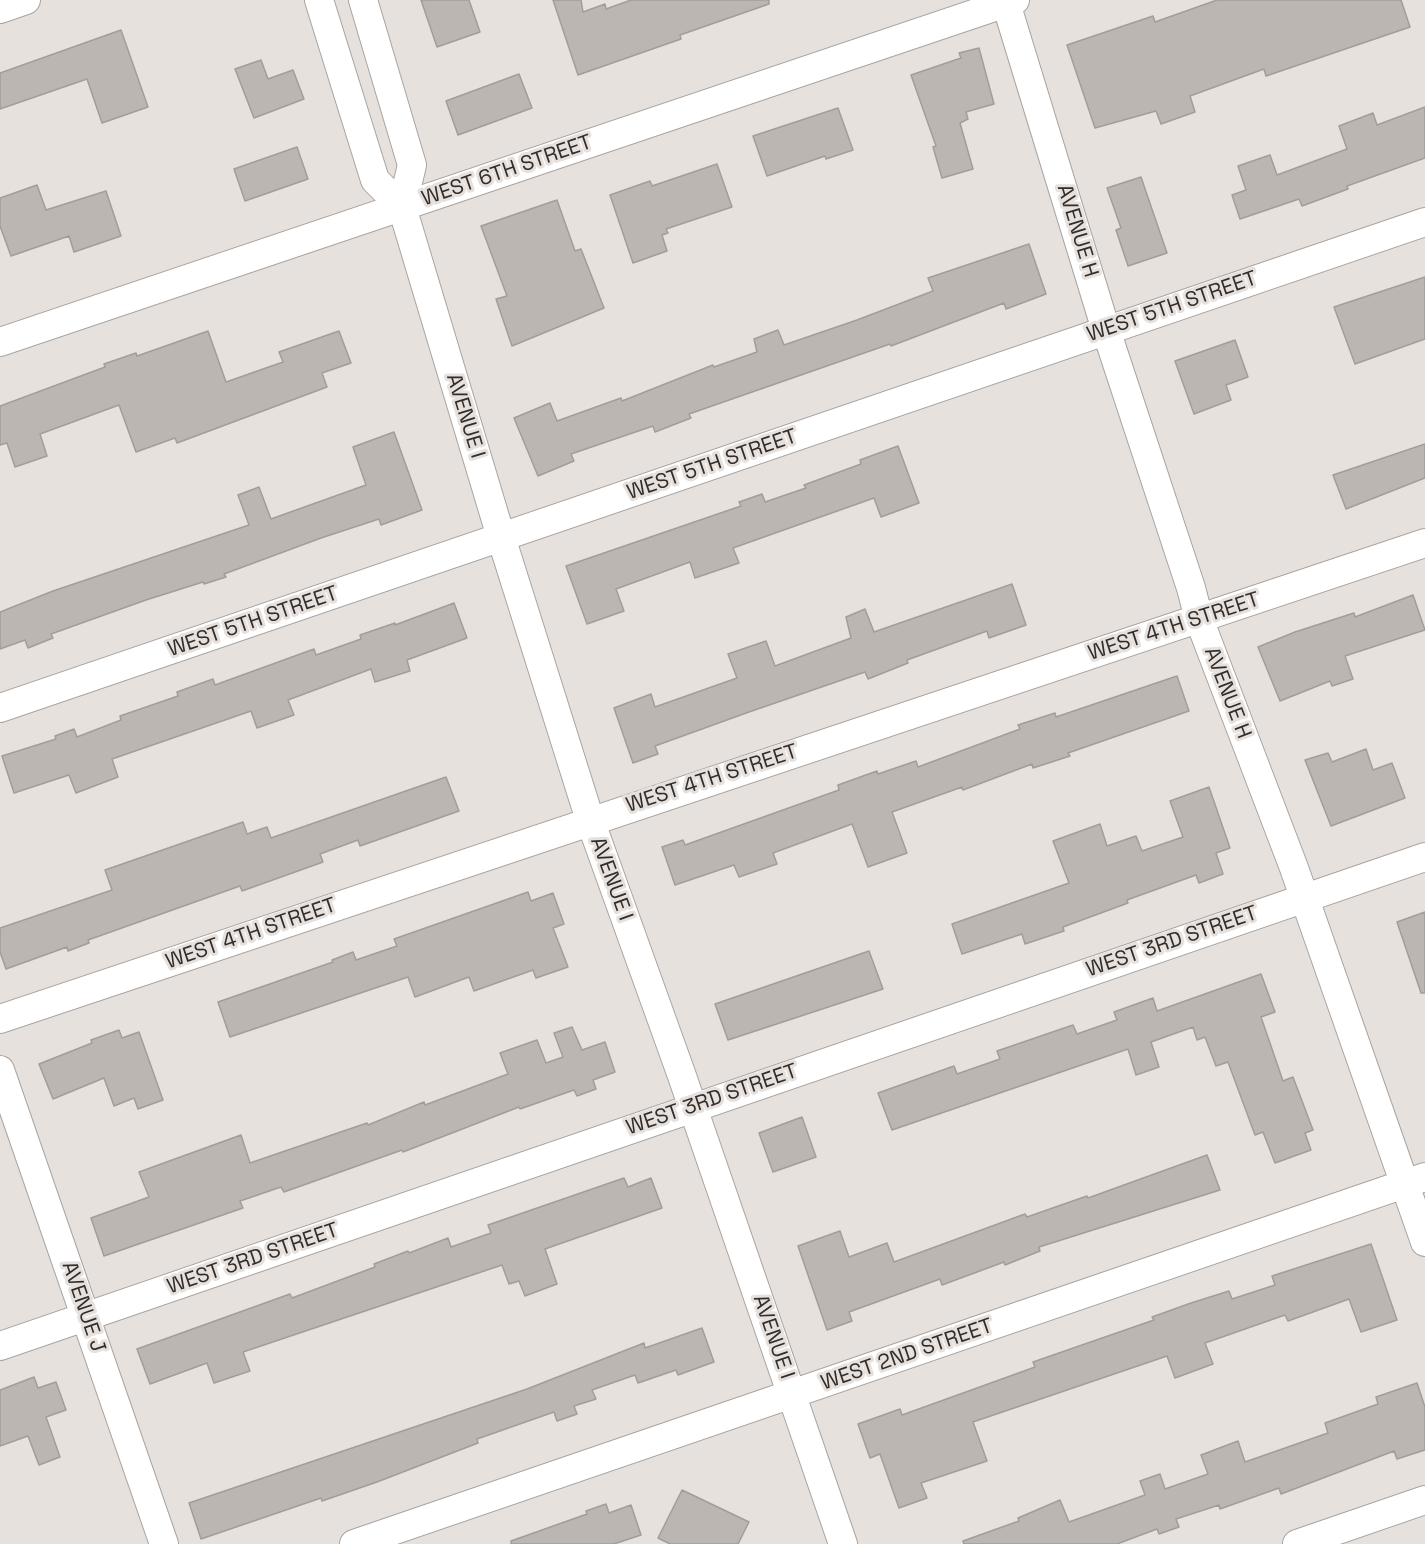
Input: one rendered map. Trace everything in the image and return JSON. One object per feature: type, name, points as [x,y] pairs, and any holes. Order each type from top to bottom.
[{"type":"street","points":[[0,9],[26,0]]},
{"type":"street","name":"AVENUE I","points":[[319,0],[375,180],[402,207],[501,537],[590,820],[692,1106],[843,1544]]},
{"type":"street","points":[[363,0],[412,165],[402,207]]},
{"type":"street","name":"WEST 6TH STREET","points":[[0,342],[1009,1]]},
{"type":"street","name":"AVENUE H","points":[[1009,1],[1106,330],[1191,588],[1199,619],[1294,868],[1302,897],[1415,1180],[1425,1242]]},
{"type":"street","name":"WEST 5TH STREET","points":[[0,708],[1425,222]]},
{"type":"street","name":"WEST 4TH STREET","points":[[0,1018],[1425,543]]},
{"type":"street","name":"WEST 3RD STREET","points":[[0,1346],[692,1106],[1425,857]]},
{"type":"street","name":"AVENUE J","points":[[0,1070],[164,1544]]},
{"type":"street","name":"WEST 2ND STREET","points":[[354,1544],[1415,1180]]},
{"type":"street","points":[[1297,1544],[1425,1500]]},
{"type":"building","points":[[421,0],[469,0],[480,32],[437,47]]},
{"type":"building","points":[[553,0],[581,0],[583,12],[605,4],[606,9],[631,0],[769,0],[769,4],[680,35],[681,39],[578,75]]},
{"type":"building","points":[[1217,0],[1401,0],[1410,27],[1266,76],[1264,69],[1190,96],[1195,112],[1161,124],[1156,111],[1095,128],[1067,45],[1153,16],[1155,22]]},
{"type":"building","points":[[121,30],[148,107],[102,123],[87,79],[0,109],[0,73]]},
{"type":"building","points":[[979,48],[994,104],[966,112],[968,119],[960,123],[973,169],[942,178],[933,147],[936,146],[911,75],[961,58],[959,53]]},
{"type":"building","points":[[261,60],[268,79],[293,70],[304,99],[254,118],[235,69]]},
{"type":"building","points":[[519,74],[532,108],[458,135],[446,101]]},
{"type":"building","points":[[1425,107],[1425,158],[1347,186],[1348,189],[1302,206],[1299,199],[1240,219],[1232,195],[1246,190],[1238,166],[1270,155],[1277,175],[1347,149],[1339,126],[1373,113],[1377,125]]},
{"type":"building","points":[[838,108],[853,150],[826,159],[825,156],[767,176],[753,136]]},
{"type":"building","points":[[297,147],[308,179],[245,201],[234,169]]},
{"type":"building","points":[[717,164],[732,207],[666,229],[668,233],[662,235],[667,251],[633,263],[610,195],[650,181],[652,186]]},
{"type":"building","points":[[1141,177],[1167,253],[1128,266],[1116,230],[1121,228],[1107,188]]},
{"type":"building","points":[[37,185],[46,210],[106,191],[121,236],[74,252],[69,236],[11,256],[0,226],[0,198]]},
{"type":"building","points":[[557,200],[575,251],[581,249],[604,308],[512,346],[496,299],[507,296],[481,226]]},
{"type":"building","points":[[1029,244],[1046,294],[1006,309],[1004,303],[891,346],[890,344],[689,414],[691,418],[655,432],[653,426],[571,454],[574,461],[538,476],[514,418],[550,403],[557,421],[621,398],[622,401],[713,365],[714,367],[757,352],[754,339],[778,330],[784,345],[857,320],[933,291],[928,278]]},
{"type":"building","points":[[1425,277],[1425,339],[1355,364],[1334,307]]},
{"type":"building","points":[[208,331],[226,382],[283,362],[279,352],[339,331],[351,363],[322,373],[327,387],[177,443],[175,438],[136,452],[119,405],[40,434],[47,456],[15,467],[7,443],[0,445],[0,406],[105,367],[104,364],[136,353],[137,356]]},
{"type":"building","points":[[1235,340],[1248,377],[1226,385],[1231,400],[1194,414],[1175,361]]},
{"type":"building","points":[[394,432],[422,510],[381,525],[379,519],[321,538],[224,574],[226,577],[146,600],[51,634],[53,638],[28,648],[25,640],[0,649],[0,612],[53,591],[249,525],[238,495],[259,487],[271,519],[366,485],[353,447]]},
{"type":"building","points":[[1425,444],[1425,478],[1346,509],[1333,475]]},
{"type":"building","points":[[898,446],[919,503],[881,517],[874,498],[733,548],[739,563],[695,578],[690,562],[616,589],[624,611],[587,624],[566,566],[741,506],[739,502],[762,494],[765,502],[806,488],[804,485],[861,464],[860,460]]},
{"type":"building","points":[[1012,584],[1026,625],[989,638],[987,631],[907,660],[908,663],[868,679],[865,672],[749,712],[655,746],[658,754],[633,763],[614,708],[651,694],[655,707],[737,678],[728,654],[766,641],[775,666],[851,638],[846,617],[865,609],[874,632]]},
{"type":"building","points":[[1413,595],[1425,630],[1345,656],[1353,679],[1332,686],[1330,681],[1280,701],[1258,647],[1295,632],[1354,613],[1355,617]]},
{"type":"building","points":[[454,603],[467,638],[407,660],[410,671],[375,682],[371,669],[288,700],[294,715],[257,728],[251,711],[112,759],[118,777],[76,793],[69,775],[14,793],[2,756],[56,739],[55,736],[74,729],[77,737],[121,720],[120,716],[178,696],[177,692],[213,679],[215,685],[314,649],[316,655],[361,639],[360,635],[395,623],[395,625]]},
{"type":"building","points":[[1177,676],[1189,711],[1068,753],[1070,756],[1033,768],[1032,764],[963,790],[962,787],[892,812],[907,853],[868,867],[852,824],[773,853],[777,864],[739,877],[734,865],[675,885],[662,847],[683,840],[685,845],[839,790],[838,785],[877,771],[878,774],[916,761],[918,767],[1020,729],[1018,725],[1055,713],[1056,717]]},
{"type":"building","points":[[1366,749],[1373,770],[1392,763],[1405,798],[1331,826],[1305,760],[1328,753],[1332,762]]},
{"type":"building","points":[[446,777],[459,811],[360,846],[358,840],[320,854],[323,862],[242,891],[240,886],[88,940],[89,943],[68,951],[67,947],[6,969],[0,952],[0,928],[112,890],[105,870],[243,822],[247,834],[267,827],[271,838]]},
{"type":"building","points":[[1209,787],[1230,848],[1216,853],[1223,874],[1199,883],[1196,875],[1127,900],[1128,903],[1063,927],[1064,931],[1025,944],[1022,934],[962,954],[952,924],[1069,883],[1053,841],[1100,824],[1107,846],[1136,836],[1142,851],[1183,837],[1170,801]]},
{"type":"building","points":[[528,892],[531,901],[553,893],[564,924],[553,928],[568,967],[536,978],[533,970],[474,991],[469,977],[415,997],[408,977],[230,1037],[218,1002],[333,962],[332,960],[353,952],[356,960],[397,946],[394,939]]},
{"type":"building","points":[[1425,912],[1425,993],[1421,993],[1397,922]]},
{"type":"building","points":[[869,951],[883,989],[728,1040],[715,1004]]},
{"type":"building","points":[[1261,974],[1275,1012],[1261,1017],[1283,1081],[1293,1077],[1313,1130],[1305,1133],[1311,1150],[1275,1163],[1263,1132],[1255,1135],[1228,1062],[1216,1066],[1205,1037],[1197,1040],[1193,1027],[1151,1042],[1159,1067],[1136,1075],[1128,1049],[892,1130],[878,1093],[954,1066],[957,1074],[1000,1059],[997,1051],[1073,1025],[1077,1034],[1117,1020],[1114,1012],[1153,998],[1157,1011]]},
{"type":"building","points":[[572,1027],[582,1050],[605,1042],[615,1072],[593,1080],[596,1089],[577,1096],[574,1090],[520,1109],[519,1107],[403,1152],[402,1150],[284,1192],[281,1187],[240,1201],[243,1208],[104,1256],[91,1218],[149,1197],[139,1172],[241,1135],[250,1163],[367,1123],[368,1125],[424,1102],[425,1105],[508,1074],[500,1053],[537,1040],[546,1063],[563,1057],[554,1033]]},
{"type":"building","points":[[119,1030],[122,1038],[139,1032],[163,1100],[138,1109],[134,1098],[114,1106],[104,1078],[53,1099],[39,1064]]},
{"type":"building","points":[[802,1117],[816,1157],[773,1172],[759,1133]]},
{"type":"building","points":[[1207,1155],[1220,1190],[1039,1247],[1040,1251],[1005,1265],[1004,1262],[942,1285],[940,1279],[849,1312],[852,1321],[827,1330],[798,1246],[840,1231],[849,1257],[887,1243],[894,1262],[1025,1214],[1027,1217],[1087,1196],[1088,1198]]},
{"type":"building","points":[[624,1178],[628,1187],[651,1178],[662,1208],[545,1249],[557,1284],[525,1296],[519,1281],[509,1284],[502,1265],[243,1352],[250,1371],[214,1383],[207,1363],[150,1384],[137,1349],[290,1294],[292,1298],[375,1267],[374,1264],[408,1251],[409,1253],[448,1238],[451,1247],[491,1233],[488,1225]]},
{"type":"building","points":[[1371,1244],[1397,1320],[1361,1332],[1349,1299],[1288,1321],[1285,1315],[1205,1343],[1213,1364],[1175,1378],[1167,1356],[973,1422],[987,1461],[921,1483],[927,1498],[899,1508],[880,1454],[870,1458],[858,1424],[900,1409],[902,1415],[1035,1367],[1033,1362],[1154,1320],[1152,1317],[1191,1303],[1229,1291],[1232,1299],[1275,1285],[1272,1276]]},
{"type":"building","points":[[702,1328],[714,1362],[678,1375],[676,1370],[638,1383],[635,1375],[592,1390],[596,1399],[574,1406],[577,1414],[557,1421],[554,1412],[477,1439],[478,1443],[377,1482],[322,1501],[321,1498],[201,1539],[189,1503],[527,1389],[644,1343],[645,1348]]},
{"type":"building","points":[[34,1377],[38,1388],[56,1382],[66,1410],[46,1417],[60,1457],[39,1465],[28,1436],[0,1446],[0,1390]]},
{"type":"building","points":[[1417,1383],[1425,1407],[1425,1450],[1397,1459],[1394,1451],[1281,1494],[1279,1488],[1220,1509],[1219,1505],[1176,1519],[1179,1527],[1159,1534],[1157,1529],[1117,1544],[964,1544],[963,1541],[1019,1521],[1018,1518],[1060,1500],[1069,1522],[1145,1495],[1140,1481],[1160,1474],[1165,1489],[1208,1474],[1201,1455],[1238,1441],[1245,1462],[1328,1433],[1325,1423],[1378,1404],[1376,1397]]},
{"type":"building","points":[[682,1490],[749,1522],[738,1544],[670,1544],[658,1538]]},
{"type":"building","points":[[606,1504],[609,1513],[631,1505],[641,1535],[614,1544],[511,1544],[511,1541],[587,1514],[586,1511]]}]
